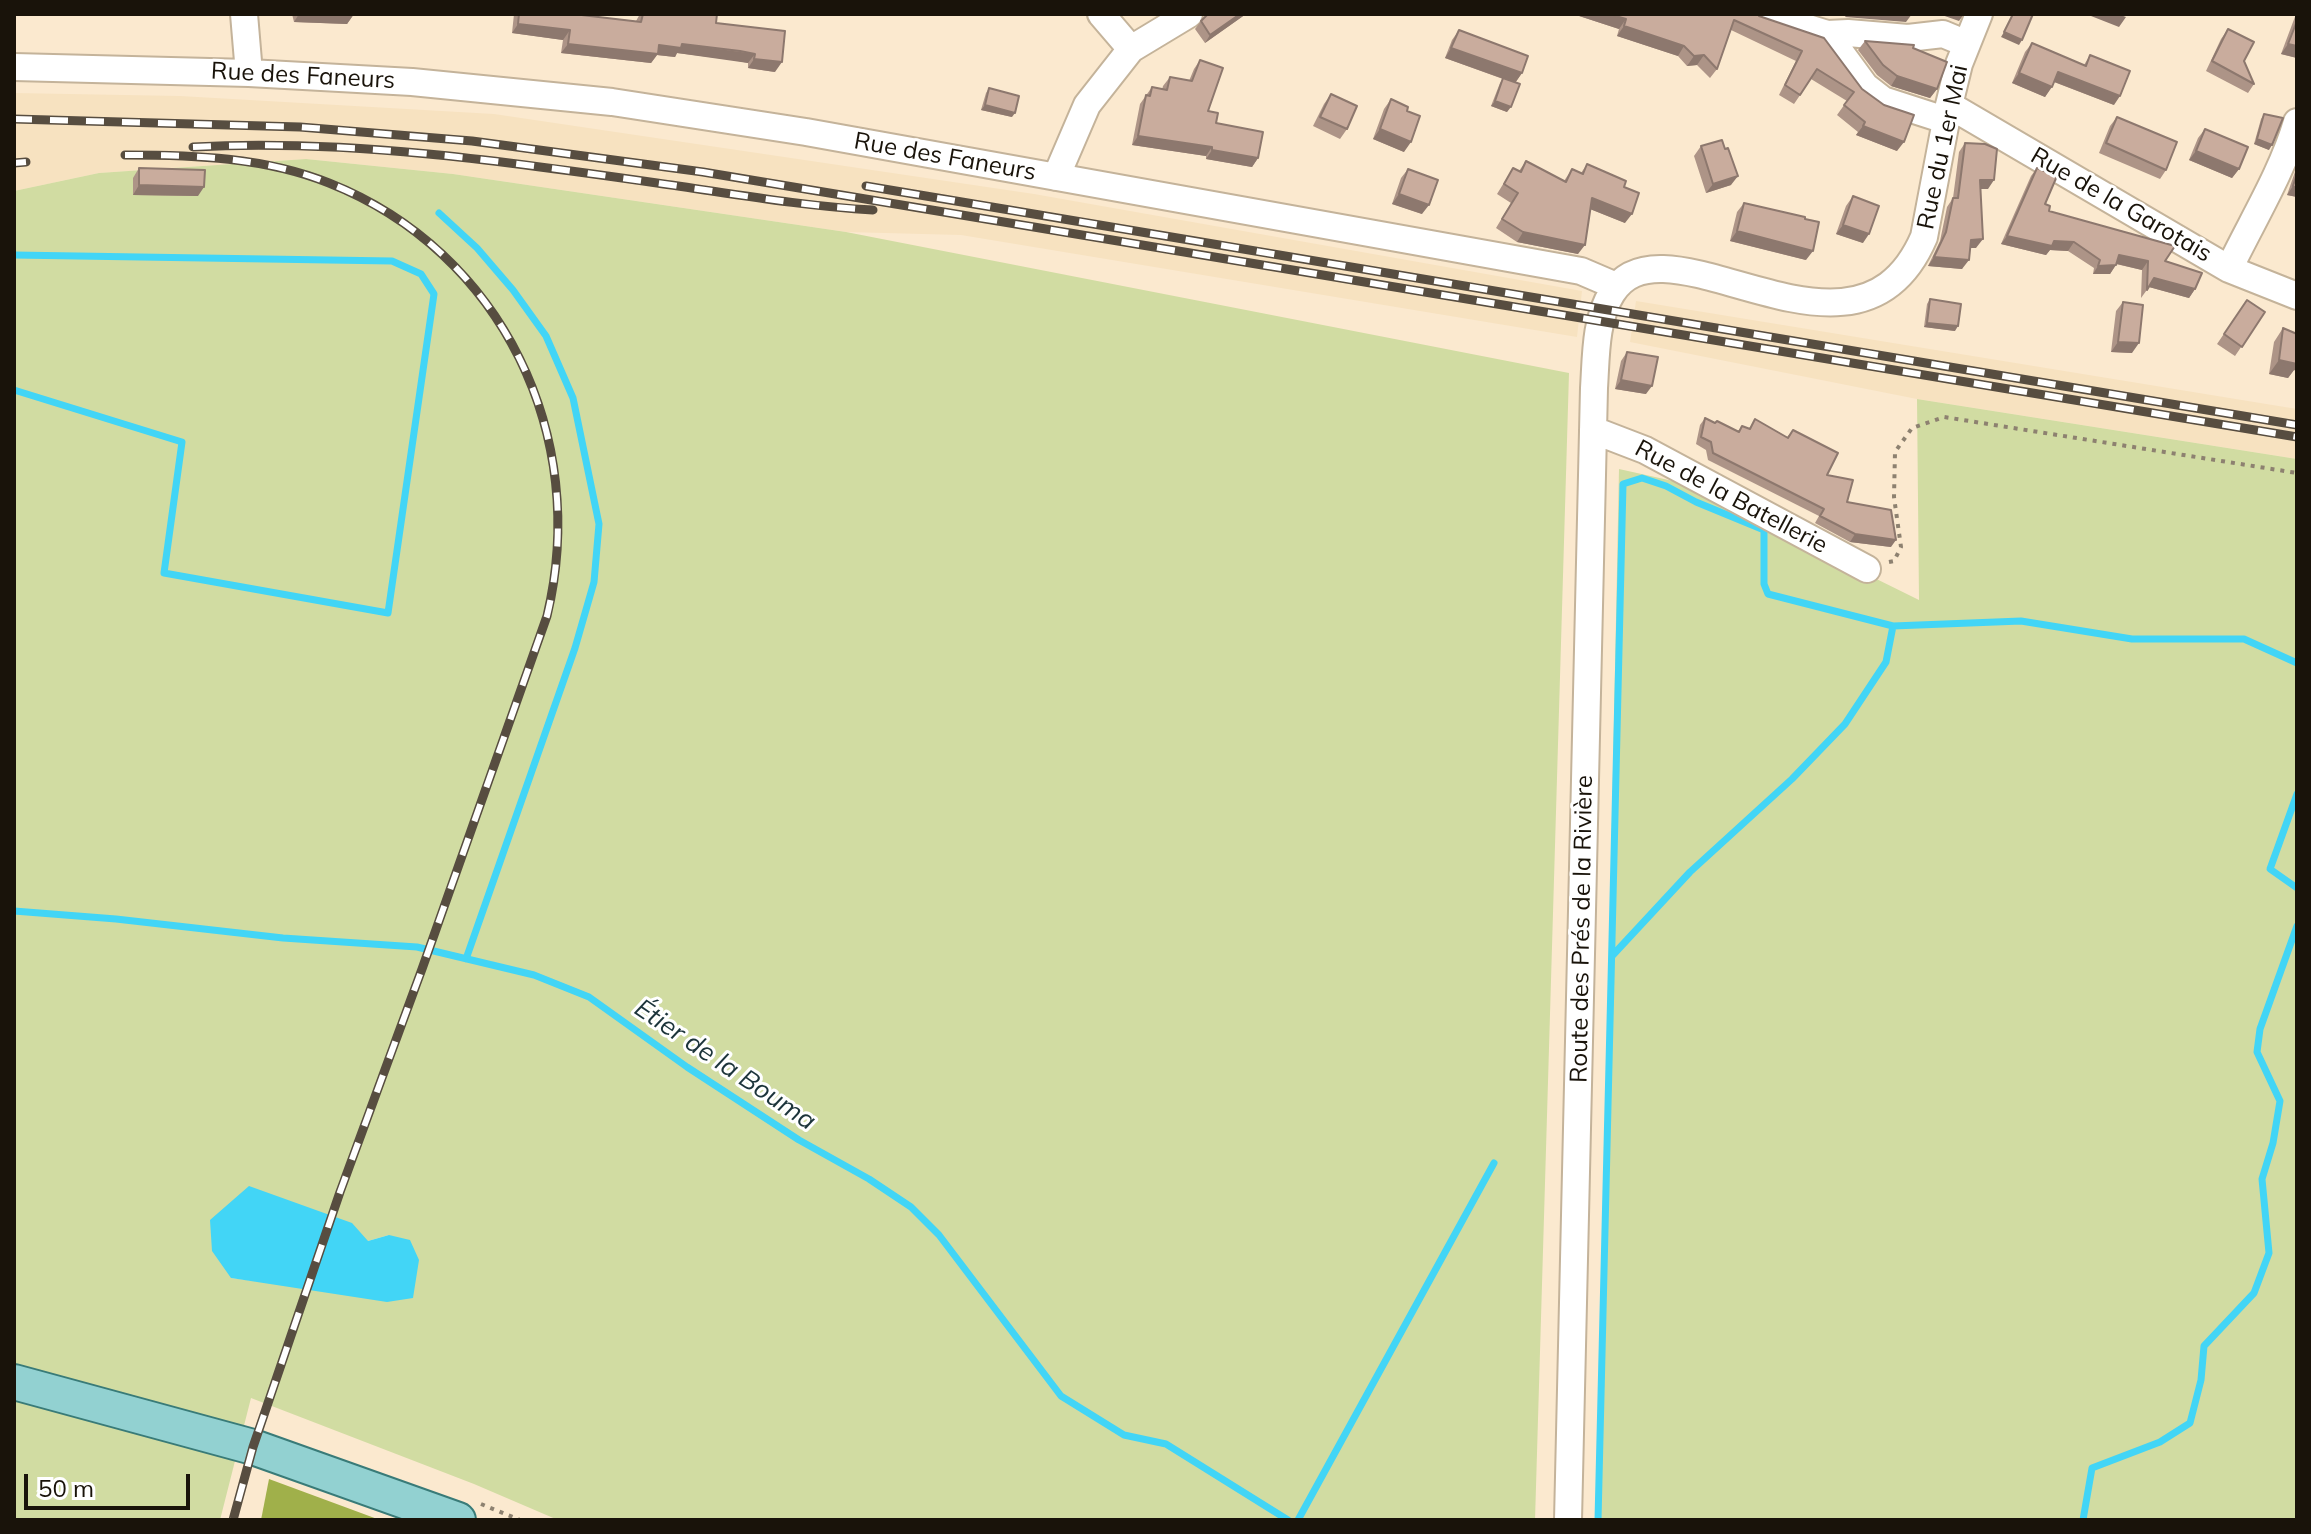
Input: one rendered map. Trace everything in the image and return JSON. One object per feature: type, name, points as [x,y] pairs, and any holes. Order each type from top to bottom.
[{"type":"main road","points":[[14,1382],[253,1447],[458,1520]]},
{"type":"street","points":[[244,14],[249,73]]},
{"type":"street","points":[[1101,14],[1131,49]]},
{"type":"street","points":[[1056,177],[1087,105],[1131,49],[1189,14]]},
{"type":"street","points":[[1763,14],[1827,34],[1908,38],[1943,34],[1967,44]]},
{"type":"street","name":"Rue du 1er Mai","points":[[1616,286],[1634,274],[1653,268],[1798,299],[1838,304],[1860,300],[1899,278],[1917,255],[1924,237],[1947,113],[1979,14]]},
{"type":"street","name":"Rue de la Garotais","points":[[1827,34],[1865,86],[1883,100],[1947,113],[2229,269],[2297,296]]},
{"type":"street","name":"Rue des Faneurs","points":[[14,67],[249,73],[412,82],[612,102],[806,132],[1581,271],[1616,286]]},
{"type":"street","points":[[2229,269],[2280,170],[2297,122]]},
{"type":"street","name":"Route des Prés de la Rivière","points":[[1568,1520],[1593,430],[1599,339],[1604,310],[1616,286]]},
{"type":"street","name":"Rue de la Batellerie","points":[[1593,430],[1645,450],[1867,569]]},
{"type":"path","points":[[1867,569],[1894,561],[1901,547],[1894,497],[1895,452],[1912,428],[1944,417],[2297,473]]},
{"type":"shaded area","points":[[14,93],[180,96],[494,114],[1034,194],[1582,291],[1577,337],[961,235],[846,232],[453,174],[306,159],[99,173],[14,191]]},
{"type":"shaded area","points":[[1636,301],[2297,409],[2297,459],[1917,399],[1630,342]]},
{"type":"green space","points":[[306,159],[453,174],[846,232],[1569,373],[1535,1520],[558,1520],[474,1484],[251,1398],[220,1520],[14,1520],[14,191],[99,173]],"holes":[[[389,1235],[293,1286],[231,1278]]]},
{"type":"green space","points":[[1917,399],[2297,459],[2297,1520],[1598,1520],[1619,469],[1682,483],[1919,600]]},
{"type":"green space","points":[[269,1479],[380,1520],[261,1520]]},
{"type":"water","points":[[249,1186],[352,1223],[368,1241],[389,1235],[410,1240],[419,1260],[413,1298],[387,1302],[231,1278],[212,1251],[210,1220]]},
{"type":"building","points":[[519,14],[573,14],[641,22],[643,14],[717,14],[716,23],[785,31],[782,62],[754,59],[755,54],[740,51],[682,44],[681,48],[659,45],[658,54],[568,44],[570,30],[518,24]]},
{"type":"building","points":[[1208,14],[1240,14],[1210,35],[1201,21]]},
{"type":"building","points":[[1609,14],[1758,14],[1824,38],[1862,89],[1884,105],[1914,115],[1904,142],[1863,126],[1865,122],[1844,105],[1854,92],[1817,69],[1800,95],[1785,85],[1802,51],[1734,20],[1717,69],[1704,55],[1694,56],[1684,46],[1624,26],[1626,19]]},
{"type":"building","points":[[2013,14],[2033,14],[2022,40],[2004,32]]},
{"type":"building","points":[[2297,21],[2297,46],[2288,44]]},
{"type":"building","points":[[2228,29],[2254,42],[2244,61],[2254,84],[2212,61]]},
{"type":"building","points":[[1459,30],[1528,56],[1522,73],[1451,48]]},
{"type":"building","points":[[1865,41],[1914,45],[1913,48],[1947,62],[1937,89],[1897,76],[1883,65]]},
{"type":"building","points":[[2032,43],[2086,66],[2090,55],[2130,71],[2120,96],[2058,72],[2052,87],[2019,73]]},
{"type":"building","points":[[1200,60],[1223,68],[1208,111],[1218,113],[1216,123],[1263,132],[1258,158],[1212,150],[1212,147],[1138,136],[1146,95],[1150,96],[1152,87],[1167,90],[1170,77],[1192,81]]},
{"type":"building","points":[[1503,78],[1520,84],[1511,107],[1495,101]]},
{"type":"building","points":[[989,88],[1019,96],[1015,113],[985,105]]},
{"type":"building","points":[[1331,94],[1357,106],[1347,129],[1320,117]]},
{"type":"building","points":[[1391,99],[1420,116],[1411,142],[1380,129]]},
{"type":"building","points":[[2264,114],[2283,118],[2272,145],[2257,139]]},
{"type":"building","points":[[2117,117],[2177,142],[2166,170],[2106,143]]},
{"type":"building","points":[[2205,129],[2248,147],[2239,169],[2196,151]]},
{"type":"building","points":[[1722,140],[1738,176],[1713,184],[1701,146]]},
{"type":"building","points":[[1965,143],[1985,144],[1997,149],[1994,180],[1980,180],[1983,239],[1971,240],[1969,260],[1934,257],[1946,232],[1953,198],[1958,198]]},
{"type":"building","points":[[1526,161],[1566,182],[1572,169],[1583,174],[1587,164],[1626,181],[1624,187],[1639,193],[1632,214],[1592,198],[1585,245],[1523,232],[1502,219],[1518,193],[1504,184],[1513,168],[1521,172]]},
{"type":"building","points":[[139,168],[205,170],[204,187],[139,185]]},
{"type":"building","points":[[2037,168],[2057,176],[2045,204],[2050,206],[2049,211],[2175,246],[2165,261],[2202,273],[2195,289],[2154,278],[2147,290],[2148,261],[2119,255],[2116,265],[2098,266],[2100,260],[2074,242],[2054,241],[2052,246],[2007,236]]},
{"type":"building","points":[[1408,169],[1438,180],[1429,205],[1399,194]]},
{"type":"building","points":[[1853,196],[1879,206],[1869,234],[1843,225]]},
{"type":"building","points":[[1744,203],[1819,222],[1813,251],[1737,231]]},
{"type":"building","points":[[1930,299],[1961,304],[1958,326],[1927,323]]},
{"type":"building","points":[[2247,300],[2265,312],[2242,347],[2224,334]]},
{"type":"building","points":[[2123,302],[2143,305],[2139,343],[2118,342]]},
{"type":"building","points":[[2283,328],[2297,334],[2297,364],[2279,360]]},
{"type":"building","points":[[1627,352],[1658,357],[1652,386],[1621,380]]},
{"type":"building","points":[[1705,418],[1739,432],[1742,426],[1750,429],[1755,419],[1788,438],[1793,430],[1838,453],[1827,475],[1853,480],[1847,502],[1891,510],[1896,540],[1855,534],[1820,516],[1824,509],[1713,453],[1711,442],[1701,437]]},
{"type":"waterway","points":[[439,213],[477,248],[513,290],[546,336],[573,398],[599,524],[594,582],[575,648],[466,959]]},
{"type":"waterway","points":[[14,255],[392,261],[421,274],[434,294],[388,613],[164,573],[182,442],[14,390]]},
{"type":"waterway","points":[[1598,1520],[1623,484],[1642,478],[1764,530],[1764,584],[1768,594],[1893,626],[2021,621],[2132,639],[2244,639],[2297,663]]},
{"type":"waterway","points":[[1612,956],[1690,872],[1792,779],[1845,724],[1886,662],[1893,626]]},
{"type":"waterway","points":[[2297,794],[2270,869],[2297,888]]},
{"type":"waterway","name":"Étier de la Bouma","points":[[14,911],[283,938],[417,947],[534,975],[589,997],[687,1067],[799,1140],[869,1179],[911,1207],[939,1235],[1061,1396],[1124,1435],[1166,1444],[1288,1520]]},
{"type":"waterway","points":[[2083,1520],[2092,1468],[2160,1442],[2190,1423],[2201,1380],[2204,1346],[2254,1293],[2269,1253],[2262,1179],[2273,1143],[2280,1101],[2257,1052],[2260,1029],[2297,926]]},
{"type":"waterway","points":[[1298,1520],[1494,1163]]},
{"type":"railway","points":[[14,119],[300,127],[472,141],[703,172],[2297,437]]},
{"type":"railway","points":[[193,147],[309,146],[426,154],[873,210]]},
{"type":"railway","points":[[125,155],[228,159],[279,168],[329,183],[390,214],[443,255],[486,303],[519,358],[543,419],[556,483],[557,549],[547,616],[340,1192],[253,1447],[233,1520]]},
{"type":"railway","points":[[14,163],[26,162]]},
{"type":"railway","points":[[866,186],[2297,425]]}]
